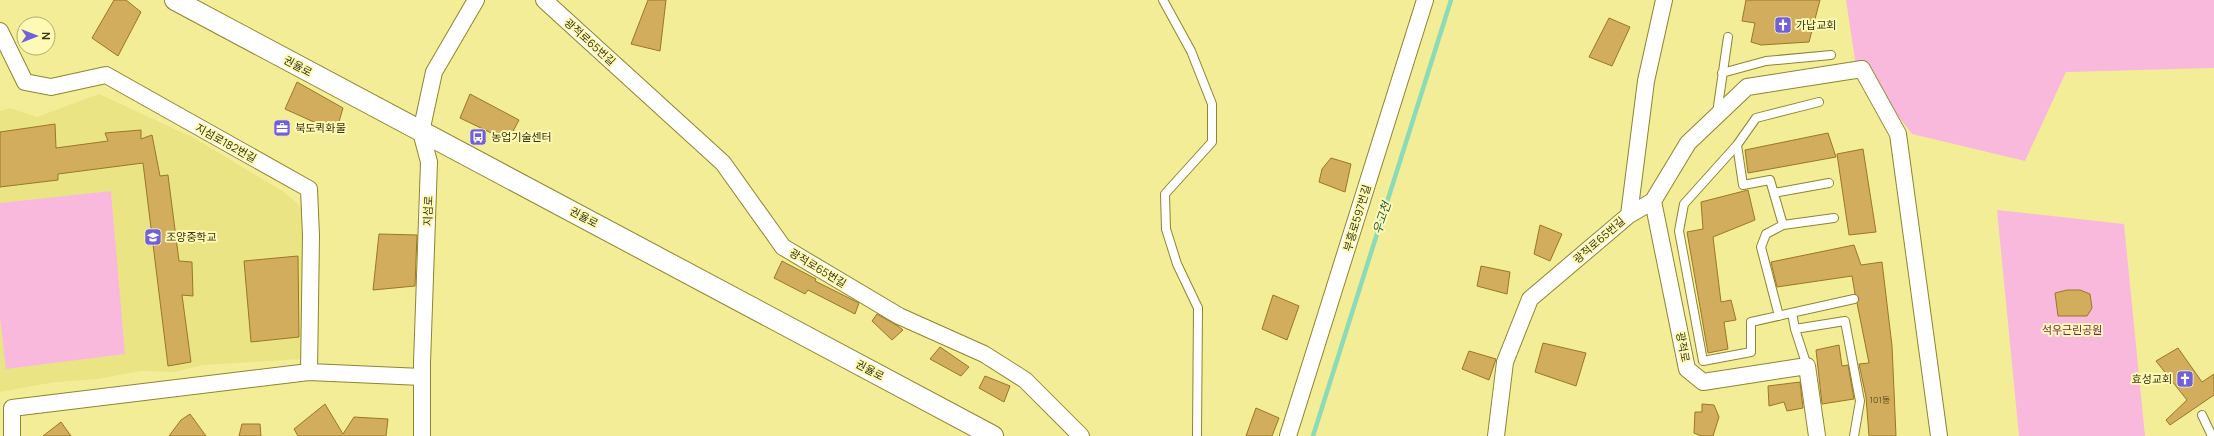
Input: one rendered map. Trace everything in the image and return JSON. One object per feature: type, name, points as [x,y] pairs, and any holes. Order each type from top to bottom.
[{"type":"street","name":"권율로","points":[[175,0],[420,132],[467,154],[993,436]]},
{"type":"street","points":[[420,132],[434,72],[476,0]]},
{"type":"street","name":"광적로65번길","points":[[544,0],[723,163],[783,247],[899,316],[984,354],[1025,380],[1081,436]]},
{"type":"street","name":"부흥로597번길","points":[[1288,436],[1425,0]]},
{"type":"street","name":"광적로65번길","points":[[1496,436],[1505,362],[1530,299],[1629,214],[1646,81],[1664,0]]},
{"type":"street","name":"지섬로182번길","points":[[0,30],[25,82],[51,87],[106,75],[309,189],[311,236],[309,372]]},
{"type":"street","points":[[1629,214],[1653,201],[1688,143],[1747,87],[1862,69],[1898,134],[1939,436]]},
{"type":"street","name":"지섬로","points":[[420,132],[430,162],[422,377],[422,436]]},
{"type":"street","name":"광적로","points":[[1653,201],[1687,369],[1703,382],[1807,366]]},
{"type":"street","points":[[1807,366],[1817,436]]},
{"type":"street","points":[[12,436],[12,408],[309,372],[422,377]]},
{"type":"lane","points":[[1163,0],[1191,50],[1212,104],[1212,142],[1165,194],[1166,229],[1177,264],[1198,308],[1197,436]]},
{"type":"lane","points":[[1716,118],[1728,36]]},
{"type":"lane","points":[[1722,73],[1766,61],[1831,55]]},
{"type":"lane","points":[[1819,102],[1756,118],[1737,145],[1684,204],[1679,231],[1703,361],[1751,352],[1751,322],[1854,299]]},
{"type":"lane","points":[[1737,145],[1743,185],[1770,180],[1784,225]]},
{"type":"lane","points":[[1774,193],[1829,183]]},
{"type":"lane","points":[[1779,316],[1761,247],[1766,234],[1784,225],[1834,218]]},
{"type":"lane","points":[[1792,313],[1795,329],[1807,366]]},
{"type":"lane","points":[[1795,329],[1845,321],[1860,401],[1854,436]]},
{"type":"lane","points":[[2202,415],[2212,436]]},
{"type":"shaded area","name":"조양중학교","points":[[99,94],[194,138],[284,192],[306,211],[306,262],[301,359],[203,365],[174,372],[141,371],[98,379],[55,382],[0,392],[0,111],[10,108],[37,117]]},
{"type":"green space","points":[[1846,0],[2214,0],[2214,68],[2066,72],[2025,161],[1912,134],[1855,60]]},
{"type":"green space","points":[[111,191],[125,354],[6,369],[0,318],[0,203]]},
{"type":"green space","name":"석우근린공원","points":[[1997,210],[2124,224],[2145,436],[2019,436]]},
{"type":"building","points":[[114,0],[126,0],[141,12],[118,56],[92,38]]},
{"type":"building","points":[[648,0],[666,0],[660,51],[631,44]]},
{"type":"building","name":"가납교회","points":[[1746,0],[1820,0],[1809,42],[1761,45],[1751,42],[1755,23],[1742,21]]},
{"type":"building","points":[[1609,18],[1630,27],[1612,66],[1589,57]]},
{"type":"building","points":[[297,82],[343,108],[336,132],[285,109]]},
{"type":"building","points":[[470,94],[519,120],[508,141],[460,118]]},
{"type":"building","points":[[55,124],[56,148],[108,141],[105,133],[141,130],[141,139],[152,135],[160,176],[168,175],[179,261],[192,262],[193,296],[182,295],[191,362],[168,366],[143,163],[58,174],[58,180],[0,187],[0,132]]},
{"type":"building","points":[[1828,133],[1836,157],[1748,173],[1745,150]]},
{"type":"building","points":[[1863,149],[1876,232],[1849,235],[1837,154]]},
{"type":"building","points":[[1331,158],[1351,164],[1345,192],[1319,182],[1322,169]]},
{"type":"building","points":[[1748,190],[1755,220],[1713,237],[1721,302],[1731,300],[1736,320],[1724,322],[1728,349],[1708,353],[1687,232],[1703,229],[1701,202]]},
{"type":"building","points":[[1540,225],[1562,234],[1550,261],[1534,254]]},
{"type":"building","points":[[379,234],[417,235],[415,286],[373,290]]},
{"type":"building","points":[[1854,245],[1861,265],[1882,262],[1892,346],[1896,436],[1869,436],[1866,397],[1859,364],[1869,363],[1857,303],[1859,298],[1855,294],[1852,276],[1777,287],[1771,262]]},
{"type":"building","points":[[298,256],[299,337],[251,342],[244,261]]},
{"type":"building","points":[[782,261],[816,279],[815,281],[859,303],[855,314],[808,290],[805,294],[774,278]]},
{"type":"building","points":[[1481,266],[1510,272],[1507,294],[1477,286]]},
{"type":"building","points":[[2067,290],[2080,290],[2090,294],[2092,308],[2087,316],[2058,316],[2055,293]]},
{"type":"building","points":[[1273,295],[1299,306],[1287,340],[1262,329]]},
{"type":"building","points":[[877,314],[903,330],[892,340],[872,321]]},
{"type":"building","points":[[1543,343],[1586,353],[1576,386],[1535,372]]},
{"type":"building","points":[[1839,345],[1842,366],[1848,365],[1854,399],[1822,404],[1816,350]]},
{"type":"building","points":[[940,347],[969,367],[961,376],[930,359]]},
{"type":"building","name":"효성교회","points":[[2178,348],[2202,382],[2214,374],[2214,395],[2170,425],[2166,420],[2187,400],[2156,361]]},
{"type":"building","points":[[1469,351],[1496,359],[1489,380],[1462,369]]},
{"type":"building","points":[[985,376],[1010,386],[1004,402],[979,388]]},
{"type":"building","points":[[1800,382],[1803,408],[1787,411],[1784,402],[1769,406],[1768,386]]},
{"type":"building","points":[[325,404],[343,434],[354,417],[388,419],[386,436],[298,436],[294,429]]},
{"type":"building","points":[[1702,404],[1714,405],[1719,417],[1713,436],[1701,436],[1694,433],[1695,412],[1702,412]]},
{"type":"building","points":[[1256,408],[1279,418],[1272,436],[1246,436]]},
{"type":"building","points":[[190,414],[206,436],[169,436],[181,420]]},
{"type":"building","points":[[61,422],[71,436],[43,436]]},
{"type":"building","points":[[242,424],[260,424],[261,436],[239,436]]},
{"type":"waterway","name":"우고천","points":[[1313,436],[1451,0]]},
{"type":"place","name":"가납교회","points":[[1783,25]]},
{"type":"place","name":"북도퀵화물","points":[[282,128]]},
{"type":"place","name":"농업기술센터","points":[[478,137]]},
{"type":"place","name":"조양중학교","points":[[153,237]]},
{"type":"place","name":"효성교회","points":[[2185,379]]}]
